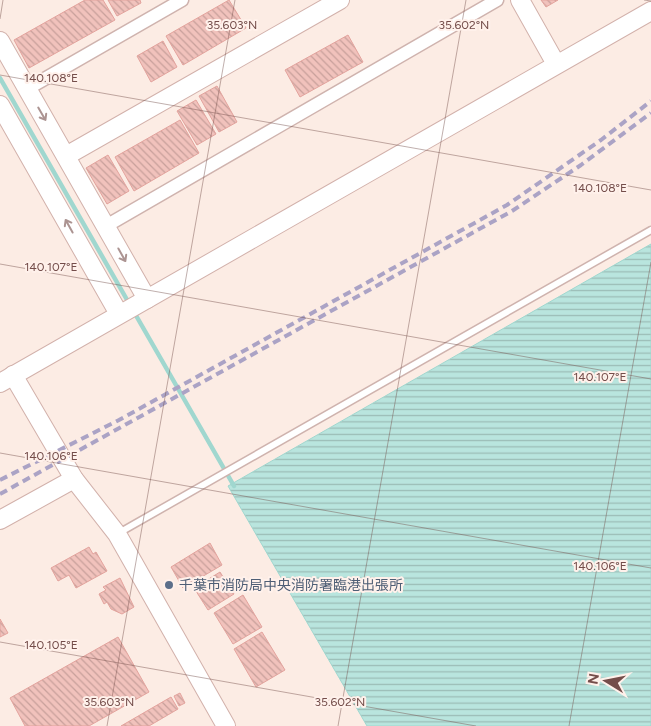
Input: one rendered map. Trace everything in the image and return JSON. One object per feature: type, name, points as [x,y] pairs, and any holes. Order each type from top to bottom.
[{"type":"street","points":[[27,89],[182,0]]},
{"type":"street","points":[[66,156],[340,0]]},
{"type":"street","points":[[106,226],[497,0]]},
{"type":"street","points":[[520,0],[556,64]]},
{"type":"street","points":[[226,726],[117,534],[74,478],[6,379],[651,10]]},
{"type":"street","points":[[0,41],[106,226],[132,306]]},
{"type":"street","points":[[0,105],[132,306]]},
{"type":"street","points":[[0,520],[74,478]]},
{"type":"lane","points":[[117,534],[651,230]]},
{"type":"water","points":[[651,244],[651,726],[367,726],[228,486]]},
{"type":"building","points":[[85,0],[103,0],[115,20],[29,68],[14,40]]},
{"type":"building","points":[[108,0],[140,0],[141,3],[117,16]]},
{"type":"building","points":[[229,0],[246,28],[183,65],[166,36]]},
{"type":"building","points":[[541,0],[558,0],[546,7]]},
{"type":"building","points":[[348,35],[363,62],[300,97],[285,70]]},
{"type":"building","points":[[163,41],[177,67],[151,82],[137,56]]},
{"type":"building","points":[[217,86],[237,122],[219,132],[199,96]]},
{"type":"building","points":[[196,100],[216,134],[197,145],[177,111]]},
{"type":"building","points":[[180,120],[199,153],[134,191],[115,157]]},
{"type":"building","points":[[108,155],[129,191],[107,204],[86,168]]},
{"type":"building","points":[[210,543],[222,565],[183,588],[171,567]]},
{"type":"building","points":[[89,547],[93,554],[96,552],[107,571],[76,588],[69,575],[58,581],[51,568]]},
{"type":"building","points":[[220,572],[234,594],[208,610],[194,588]]},
{"type":"building","points":[[120,578],[134,607],[122,614],[111,609],[107,602],[104,604],[99,594],[106,590],[103,587]]},
{"type":"building","points":[[243,595],[262,627],[233,644],[214,613]]},
{"type":"building","points":[[0,619],[8,633],[0,637]]},
{"type":"building","points":[[262,632],[285,670],[256,687],[234,649]]},
{"type":"building","points":[[118,637],[149,692],[89,726],[25,726],[10,698]]},
{"type":"building","points":[[180,693],[185,703],[179,706],[174,696]]},
{"type":"building","points":[[171,697],[178,709],[149,726],[121,726]]},
{"type":"waterway","points":[[0,78],[130,305]]},
{"type":"waterway","points":[[134,312],[234,486]]},
{"type":"railway","points":[[0,480],[119,420],[507,205],[601,140],[651,101]]},
{"type":"railway","points":[[0,494],[512,211],[581,165],[651,113]]},
{"type":"place","name":"千葉市消防局中央消防署臨港出張所","points":[[169,585]]}]
